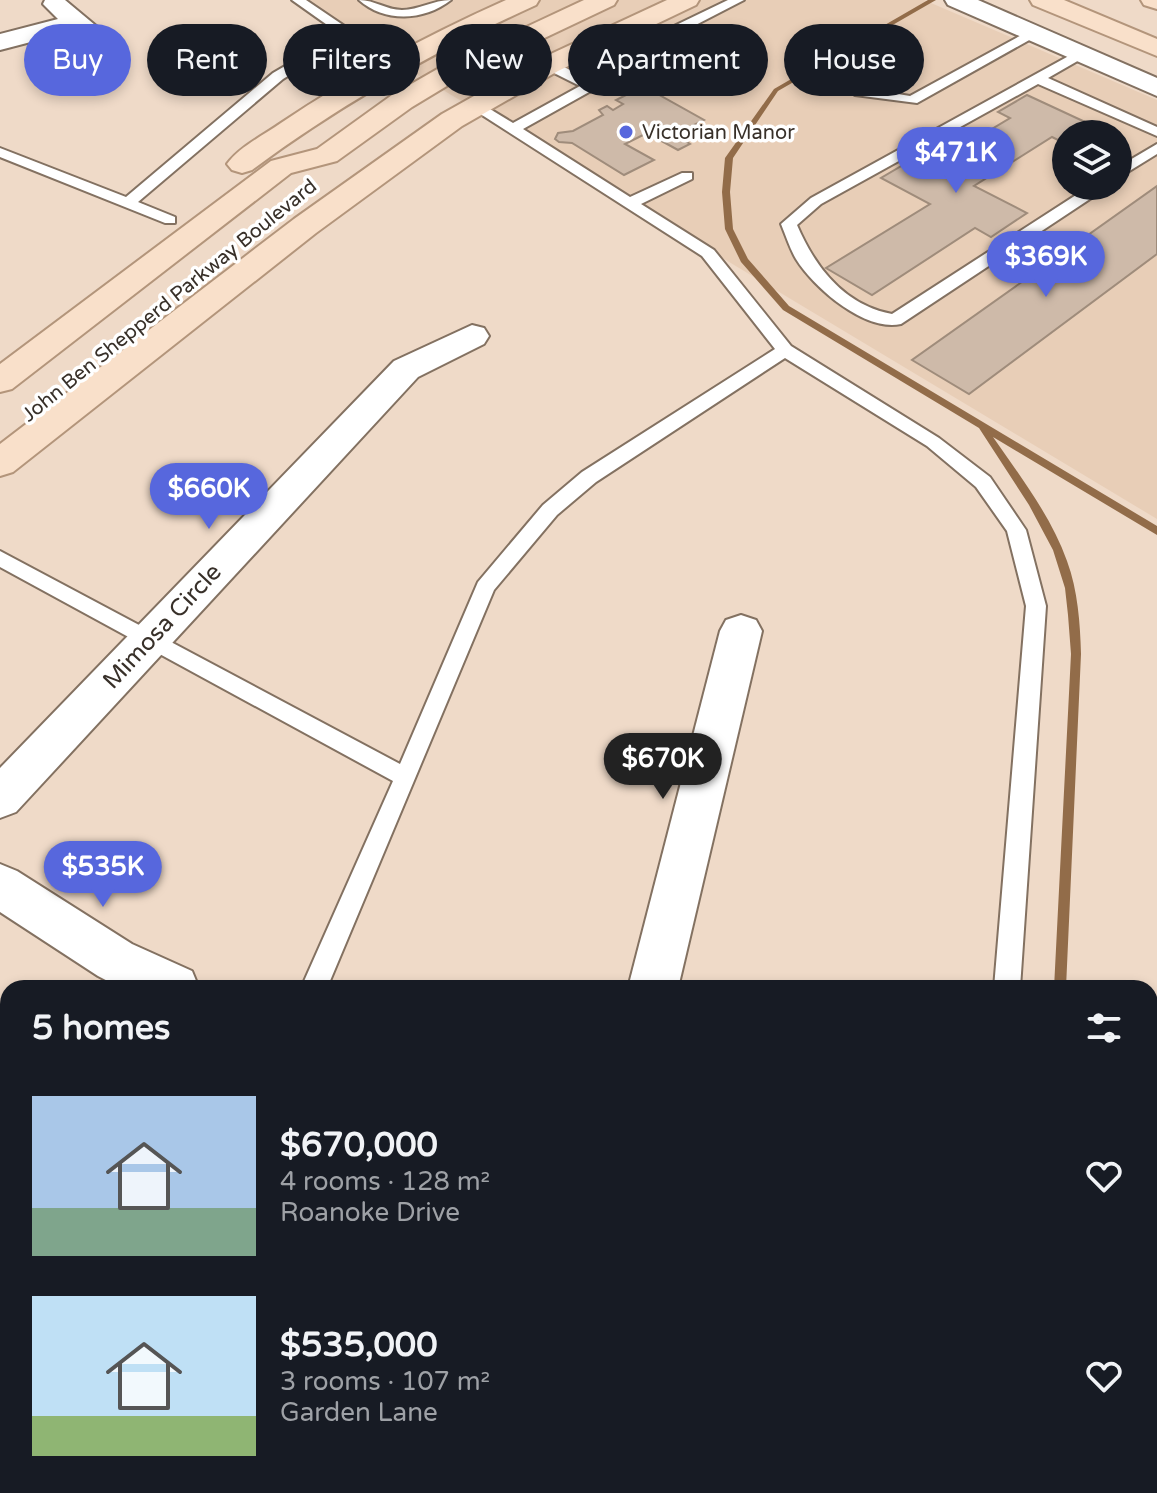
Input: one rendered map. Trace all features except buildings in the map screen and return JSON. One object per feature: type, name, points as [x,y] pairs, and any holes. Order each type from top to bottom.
[{"type":"main road","points":[[420,51],[527,0]]},
{"type":"main road","points":[[0,381],[292,160],[324,157],[383,113],[445,76],[532,31],[605,0]]},
{"type":"main road","points":[[1042,0],[1157,48]]},
{"type":"main road","points":[[1099,0],[1157,24]]},
{"type":"main road","points":[[644,24],[690,7]]},
{"type":"main road","points":[[0,355],[170,220],[286,133],[345,96]]},
{"type":"main road","points":[[0,463],[305,226],[493,96]]},
{"type":"main road","name":"John Ben Shepperd Parkway Boulevard","points":[[0,435],[323,177],[324,157]]},
{"type":"street","points":[[51,0],[80,24]]},
{"type":"street","points":[[962,2],[1157,88]]},
{"type":"street","points":[[0,42],[78,22]]},
{"type":"street","name":"Mimosa Circle","points":[[0,798],[406,369],[472,336]]},
{"type":"street","points":[[655,980],[741,631]]},
{"type":"street","points":[[0,886],[115,960],[157,980]]},
{"type":"lane","points":[[298,0],[333,24]]},
{"type":"lane","points":[[365,0],[390,15],[408,14],[445,0]]},
{"type":"lane","points":[[671,24],[690,7],[738,0]]},
{"type":"lane","points":[[924,94],[1034,34]]},
{"type":"lane","points":[[1079,200],[895,320],[872,317],[837,294],[804,258],[789,224],[816,201],[1081,55]]},
{"type":"lane","points":[[128,203],[283,73]]},
{"type":"lane","points":[[1036,78],[1157,132]]},
{"type":"lane","points":[[513,129],[572,96]]},
{"type":"lane","points":[[887,96],[912,100],[919,96]]},
{"type":"lane","points":[[475,106],[708,253],[785,350],[933,442],[983,482],[1016,530],[1036,606],[1008,980]]},
{"type":"lane","points":[[1132,165],[1157,148]]},
{"type":"lane","points":[[0,152],[170,220]]},
{"type":"lane","points":[[630,203],[687,176]]},
{"type":"lane","points":[[317,980],[485,587],[550,510],[589,477],[785,350]]},
{"type":"lane","points":[[0,558],[405,777]]},
{"type":"shaded area","points":[[293,0],[924,0],[1157,100],[1157,519],[453,96],[552,96],[552,24],[436,24],[436,86],[420,76],[420,24],[333,24]]},
{"type":"waterway","points":[[933,0],[776,90],[729,158],[726,192],[729,229],[744,260],[786,308],[1157,531]]},
{"type":"waterway","points":[[983,428],[1050,534],[1063,562],[1072,601],[1076,654],[1060,980]]},
{"type":"place","name":"Victorian Manor","points":[[626,132]]}]
